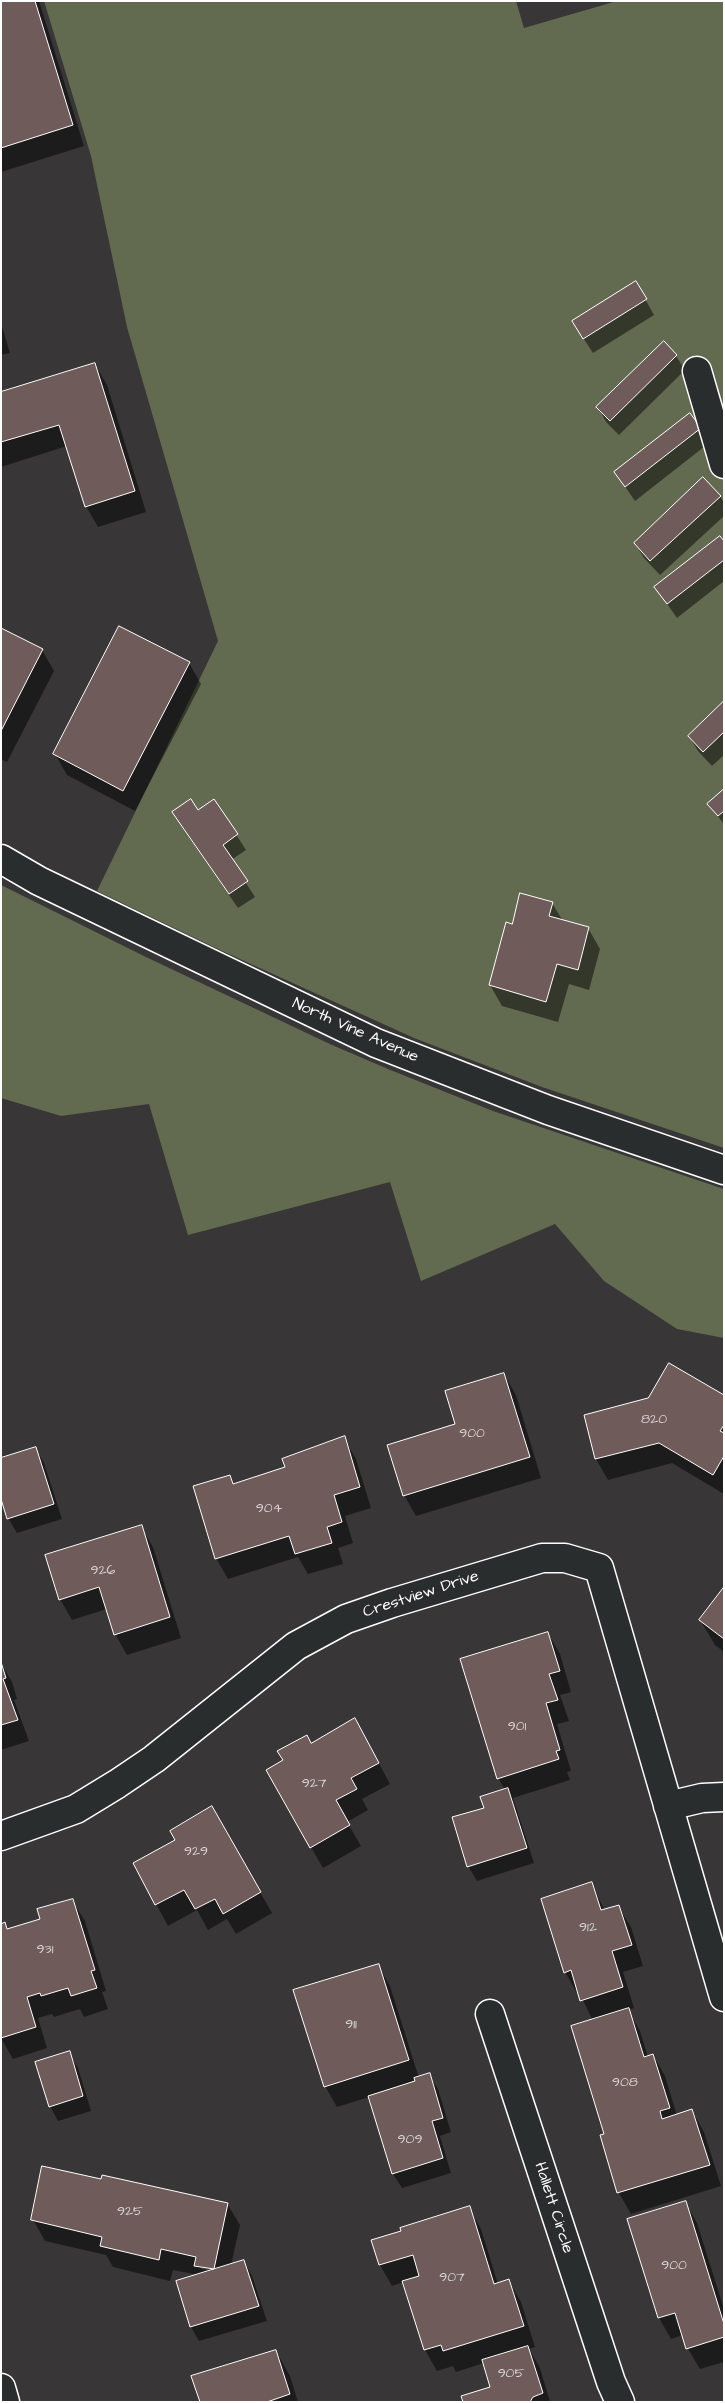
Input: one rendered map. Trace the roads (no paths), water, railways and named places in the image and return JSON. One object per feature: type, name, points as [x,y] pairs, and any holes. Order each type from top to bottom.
[{"type":"street","points":[[697,371],[724,464]]},
{"type":"street","name":"North Vine Avenue","points":[[1,859],[39,881],[376,1043],[548,1110],[724,1170]]},
{"type":"street","name":"Crestview Drive","points":[[1,1836],[76,1809],[117,1784],[154,1759],[296,1646],[346,1619],[392,1603],[542,1558],[565,1558],[603,1563],[668,1806],[724,1997]]},
{"type":"street","points":[[668,1806],[702,1798],[724,1797]]},
{"type":"street","name":"Hallett Circle","points":[[490,2014],[610,2382],[620,2402]]},
{"type":"street","points":[[1,2388],[5,2402]]}]
